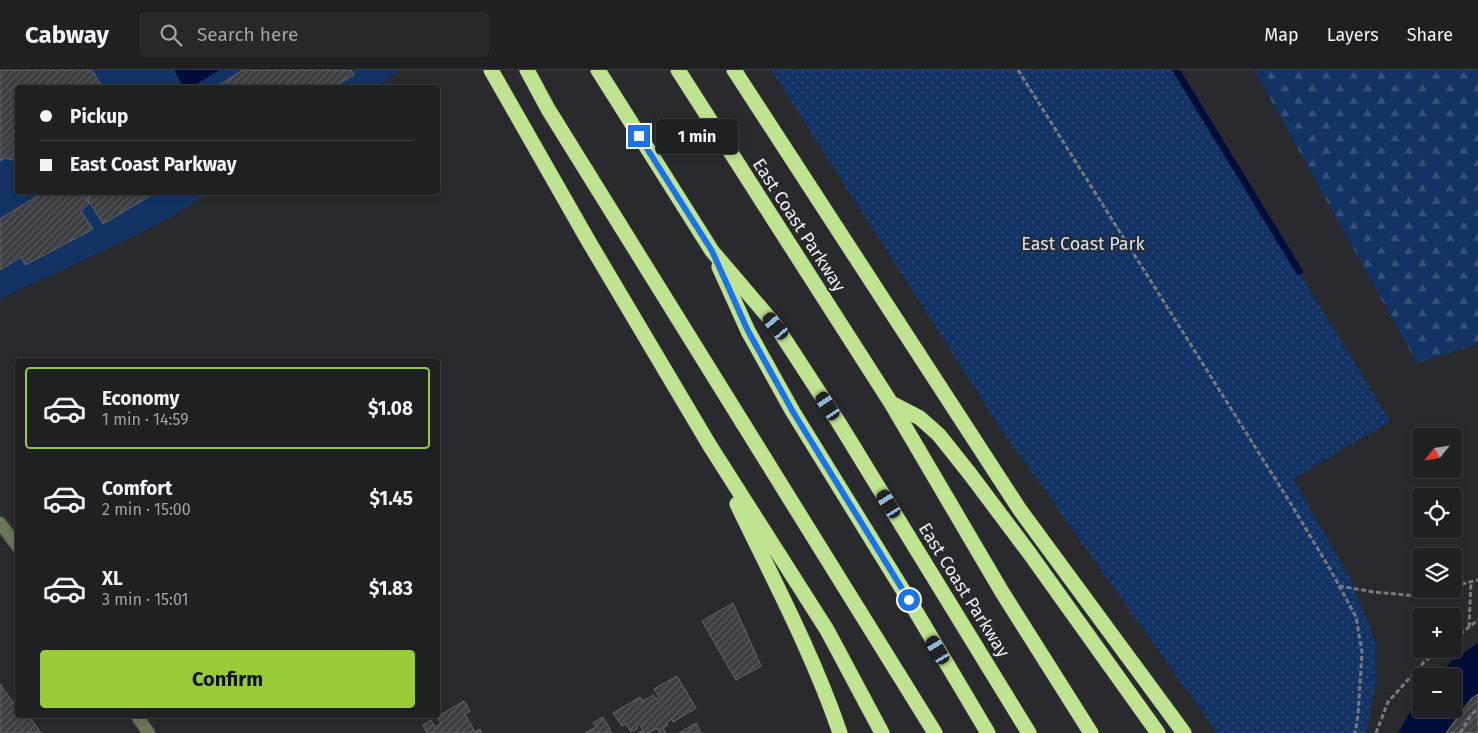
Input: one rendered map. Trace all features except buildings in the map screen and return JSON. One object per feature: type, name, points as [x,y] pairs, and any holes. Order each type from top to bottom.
[{"type":"highway","points":[[491,70],[589,242],[710,446],[827,630],[882,733]]},
{"type":"highway","points":[[527,70],[553,117],[935,733]]},
{"type":"highway","name":"East Coast Parkway","points":[[598,70],[712,251],[776,326],[1029,733]]},
{"type":"highway","name":"East Coast Parkway","points":[[678,70],[891,403],[1002,592],[1091,733]]},
{"type":"highway","points":[[734,70],[1020,510],[1184,733]]},
{"type":"highway","points":[[712,251],[748,331],[793,412],[909,600],[988,733]]},
{"type":"highway","points":[[891,403],[920,418],[938,435],[970,474],[1030,554],[1158,733]]},
{"type":"highway","points":[[710,446],[805,646],[840,733]]},
{"type":"street","points":[[0,523],[15,543]]},
{"type":"street","points":[[138,718],[148,733]]},
{"type":"path","points":[[1018,70],[1291,504],[1356,617],[1362,652],[1355,733]]},
{"type":"path","points":[[1462,584],[1478,580]]},
{"type":"path","points":[[1469,627],[1471,582]]},
{"type":"path","points":[[1339,586],[1412,595]]},
{"type":"path","points":[[1462,633],[1478,620]]},
{"type":"path","points":[[1376,733],[1388,702],[1429,658]]},
{"type":"path","points":[[1460,733],[1472,714],[1478,709]]},
{"type":"green space","points":[[0,70],[401,70],[380,85],[15,85],[15,195],[206,195],[155,226],[0,299]]},
{"type":"green space","name":"East Coast Park","points":[[771,70],[1175,70],[1390,421],[1293,479],[1349,576],[1375,641],[1376,683],[1366,733],[1217,733],[1001,429]]},
{"type":"green space","points":[[1254,70],[1478,70],[1478,344],[1417,363]]},
{"type":"shaded area","points":[[174,70],[220,70],[194,85],[182,85]]},
{"type":"shaded area","points":[[1478,643],[1478,694],[1462,714],[1462,668],[1445,668],[1456,658],[1462,658],[1462,654]]},
{"type":"shaded area","points":[[1412,709],[1412,718],[1458,718],[1446,733],[1398,733]]},
{"type":"waterway","points":[[1176,70],[1299,271]]},
{"type":"route","points":[[639,136],[712,251],[748,331],[793,412],[909,600]]}]
